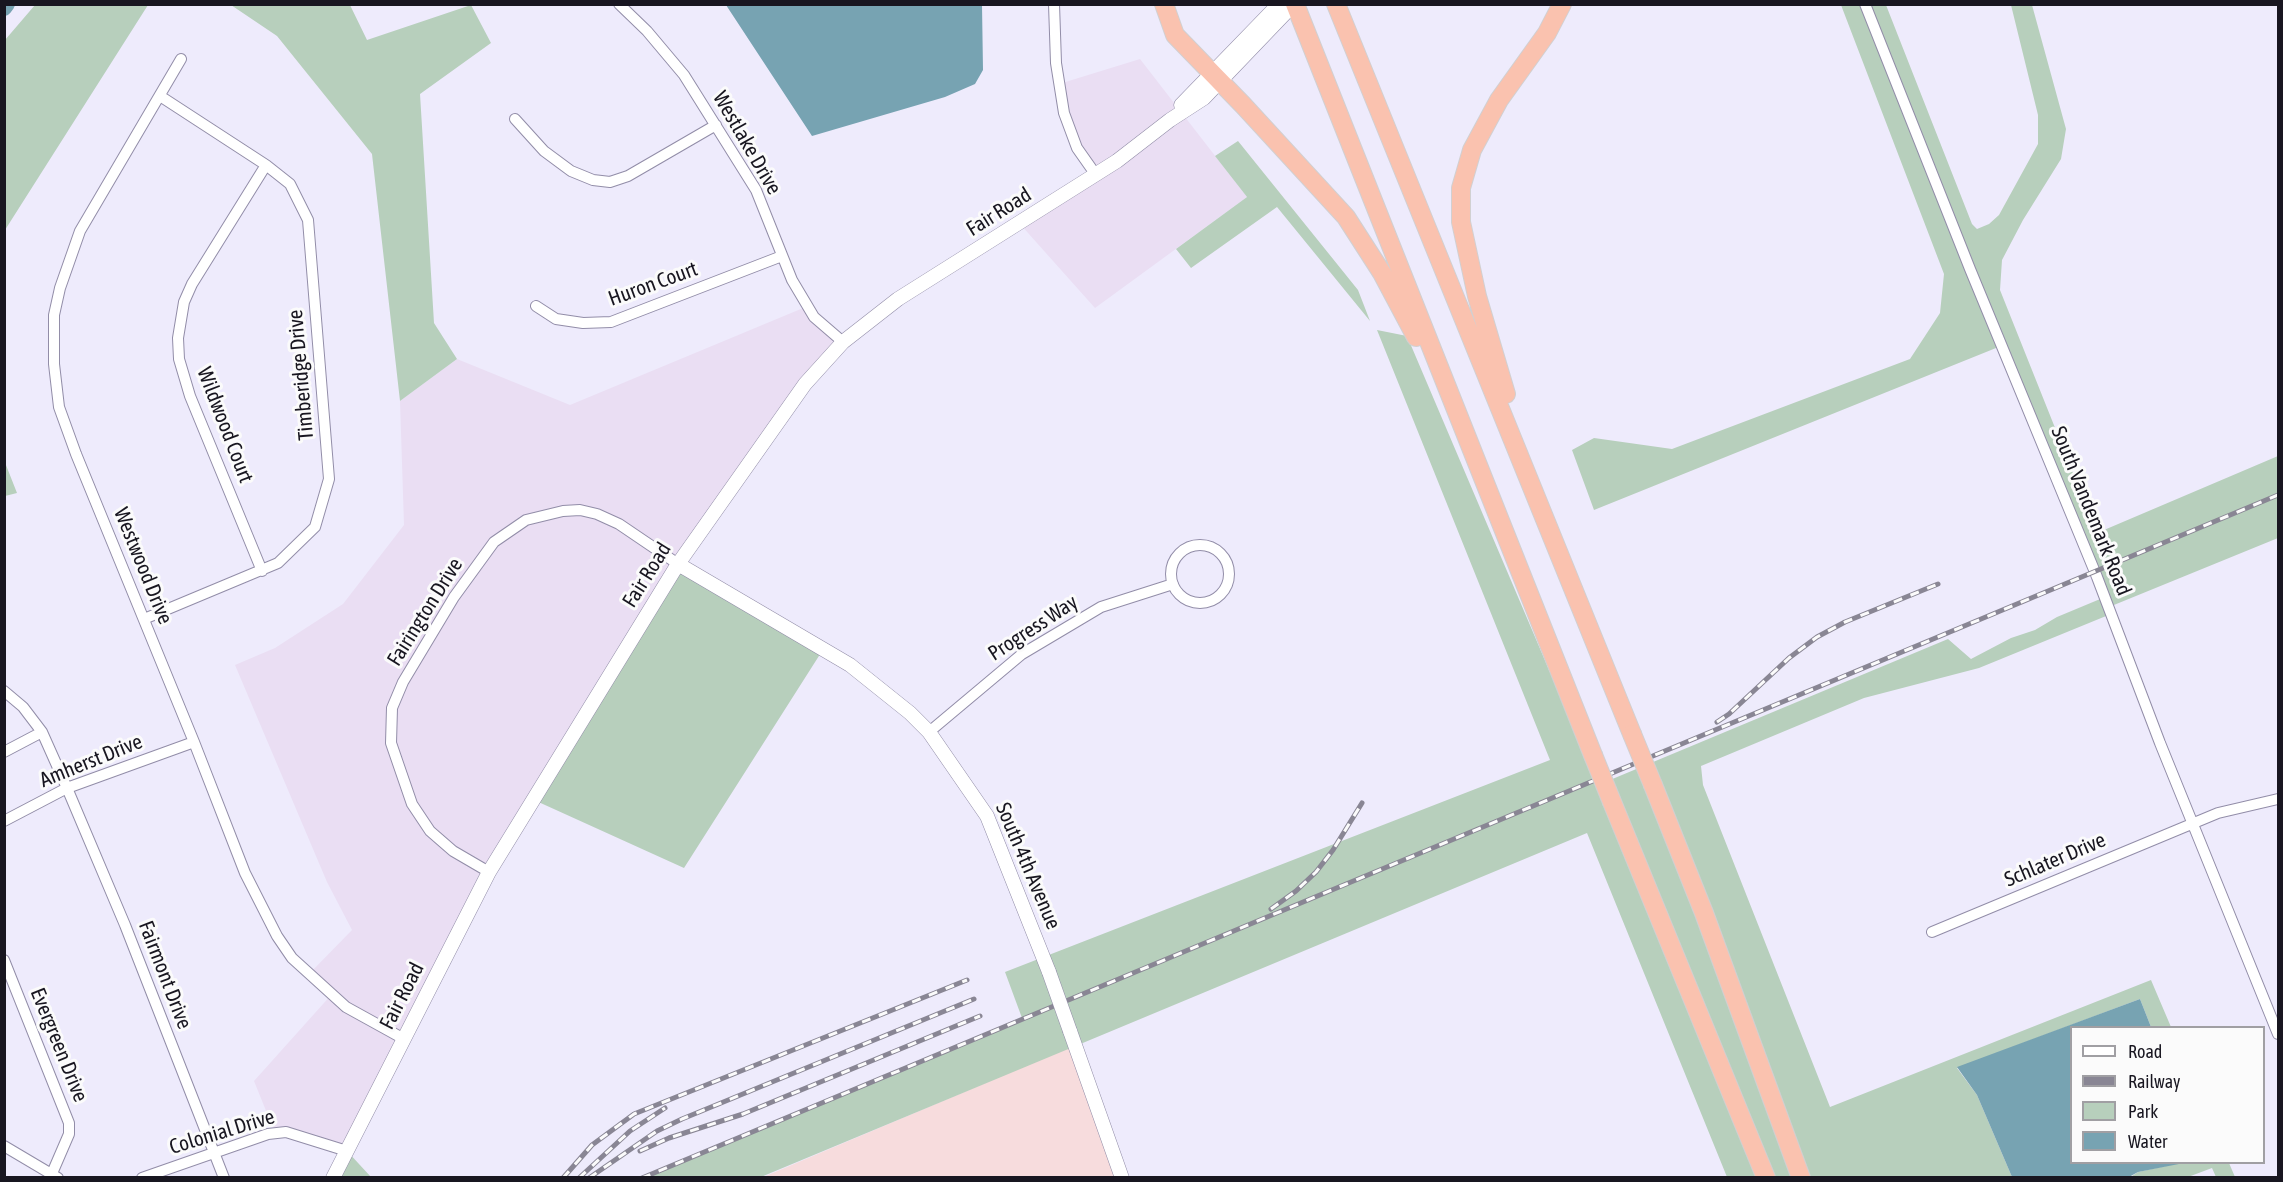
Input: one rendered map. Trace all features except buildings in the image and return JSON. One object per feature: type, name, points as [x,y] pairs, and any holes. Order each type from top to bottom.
[{"type":"highway","points":[[1164,4],[1175,35],[1346,217],[1382,273],[1422,347],[1497,513]]},
{"type":"highway","points":[[1295,4],[1593,755],[1766,1178]]},
{"type":"highway","points":[[1336,4],[1704,913],[1801,1178]]},
{"type":"highway","points":[[1551,533],[1515,426],[1477,296],[1461,222],[1461,188],[1472,150],[1488,120],[1499,100],[1548,33],[1562,4]]},
{"type":"main road","name":"Fair Road","points":[[333,1178],[489,872],[678,564],[805,384],[843,342],[898,300],[1118,161],[1216,78],[1275,14],[1295,4]]},
{"type":"main road","name":"South 4th Avenue","points":[[678,564],[850,665],[910,713],[929,732],[987,816],[1049,972],[1122,1178]]},
{"type":"street","name":"Westlake Drive","points":[[619,4],[647,31],[684,75],[756,190],[792,280],[814,316],[843,342]]},
{"type":"street","points":[[1054,4],[1056,63],[1064,113],[1077,148],[1096,175]]},
{"type":"street","name":"South Vandemark Road","points":[[1865,4],[1970,269],[2097,577],[2278,1034]]},
{"type":"street","name":"Westwood Drive","points":[[181,59],[80,231],[60,288],[54,315],[54,364],[59,407],[245,873],[277,936],[292,958],[346,1007],[404,1039]]},
{"type":"street","name":"Timberidge Drive","points":[[144,619],[278,563],[315,527],[329,479],[308,220],[290,184],[266,165],[159,96]]},
{"type":"street","points":[[515,119],[544,151],[571,171],[593,180],[610,182],[628,176],[716,125]]},
{"type":"street","name":"Wildwood Court","points":[[262,571],[190,396],[179,359],[178,338],[184,302],[192,284],[266,165]]},
{"type":"street","name":"Huron Court","points":[[536,306],[556,319],[583,323],[611,322],[782,256]]},
{"type":"street","name":"Fairington Drive","points":[[489,872],[453,851],[430,831],[412,804],[391,743],[392,708],[403,682],[454,597],[494,542],[526,520],[563,511],[580,510],[597,514],[619,524],[678,564]]},
{"type":"street","points":[[1198,545],[1216,549],[1228,564],[1230,573],[1228,585],[1221,595],[1213,600],[1203,603],[1185,599],[1173,584],[1171,573],[1173,563],[1188,547],[1198,545]]},
{"type":"street","name":"Progress Way","points":[[929,732],[1022,654],[1101,607],[1173,584]]},
{"type":"street","name":"Fairmont Drive","points":[[4,691],[23,707],[42,732],[125,925],[224,1178]]},
{"type":"street","points":[[4,752],[42,732]]},
{"type":"street","name":"Amherst Drive","points":[[4,821],[67,788],[194,742]]},
{"type":"street","name":"Schlater Drive","points":[[1932,932],[2218,813],[2278,799]]},
{"type":"street","name":"Evergreen Drive","points":[[4,960],[69,1123],[69,1134],[53,1176]]},
{"type":"street","name":"Colonial Drive","points":[[142,1178],[268,1134],[286,1132],[347,1151]]},
{"type":"street","points":[[4,1146],[53,1176]]},
{"type":"shaded area","points":[[1140,59],[1247,197],[1095,308],[1020,224],[1096,175],[1077,148],[1059,84]]},
{"type":"shaded area","points":[[808,306],[843,342],[678,564],[489,872],[347,1151],[275,1133],[254,1081],[332,994],[309,974],[352,930],[327,882],[235,665],[275,648],[343,604],[404,525],[400,401],[457,359],[570,405]]},
{"type":"shaded area","points":[[1075,1045],[1121,1178],[761,1178]]},
{"type":"green space","points":[[35,5],[148,5],[5,230],[5,40]]},
{"type":"green space","points":[[231,5],[350,5],[367,40],[471,5],[491,43],[420,94],[434,323],[457,359],[400,401],[372,154],[277,36]]},
{"type":"green space","points":[[1841,5],[1886,5],[1972,224],[1977,229],[1989,224],[1999,215],[2038,144],[2038,115],[2011,5],[2032,5],[2066,129],[2061,159],[2023,220],[2002,260],[2000,290],[2097,533],[2278,456],[2278,538],[2109,607],[2111,614],[1979,668],[1864,698],[1701,766],[1703,785],[1830,1107],[2151,980],[2171,1026],[2151,1026],[2140,999],[1957,1068],[1977,1095],[2012,1177],[1727,1177],[1587,833],[761,1177],[642,1178],[1022,1018],[1005,972],[1550,760],[1377,330],[1407,336],[1598,785],[1948,639],[1971,659],[2011,638],[2035,630],[2057,617],[2105,597],[2001,346],[1594,510],[1572,450],[1594,438],[1672,449],[1910,359],[1940,313],[1944,274]]},
{"type":"green space","points":[[1238,141],[1358,290],[1370,321],[1277,207],[1191,268],[1176,249],[1247,197],[1215,156]]},
{"type":"green space","points":[[4,460],[17,493],[5,496],[4,496]]},
{"type":"green space","points":[[678,564],[824,648],[684,868],[534,800]]},
{"type":"green space","points":[[347,1151],[371,1177],[333,1178]]},
{"type":"green space","points":[[2175,1164],[2229,1164],[2235,1177],[2216,1177],[2212,1168],[2188,1177],[2129,1178],[2138,1172]]},
{"type":"water","points":[[726,5],[982,5],[983,70],[975,84],[945,97],[812,136]]},
{"type":"water","points":[[2140,999],[2151,1026],[2070,1026],[2070,1164],[2179,1164],[2138,1172],[2129,1177],[2012,1177],[1977,1095],[1957,1067]]},
{"type":"waterway","points":[[4,8],[7,4]]},
{"type":"railway","points":[[642,1178],[2278,495]]},
{"type":"railway","points":[[1717,722],[1729,714],[1789,658],[1817,637],[1845,622],[1938,584]]},
{"type":"railway","points":[[1271,909],[1296,891],[1316,872],[1333,850],[1362,803]]},
{"type":"railway","points":[[563,1178],[592,1145],[634,1114],[967,980]]},
{"type":"railway","points":[[589,1178],[657,1131],[682,1119],[974,999]]},
{"type":"railway","points":[[640,1151],[669,1138],[743,1114],[980,1016]]},
{"type":"railway","points":[[579,1178],[630,1131],[665,1108]]}]
